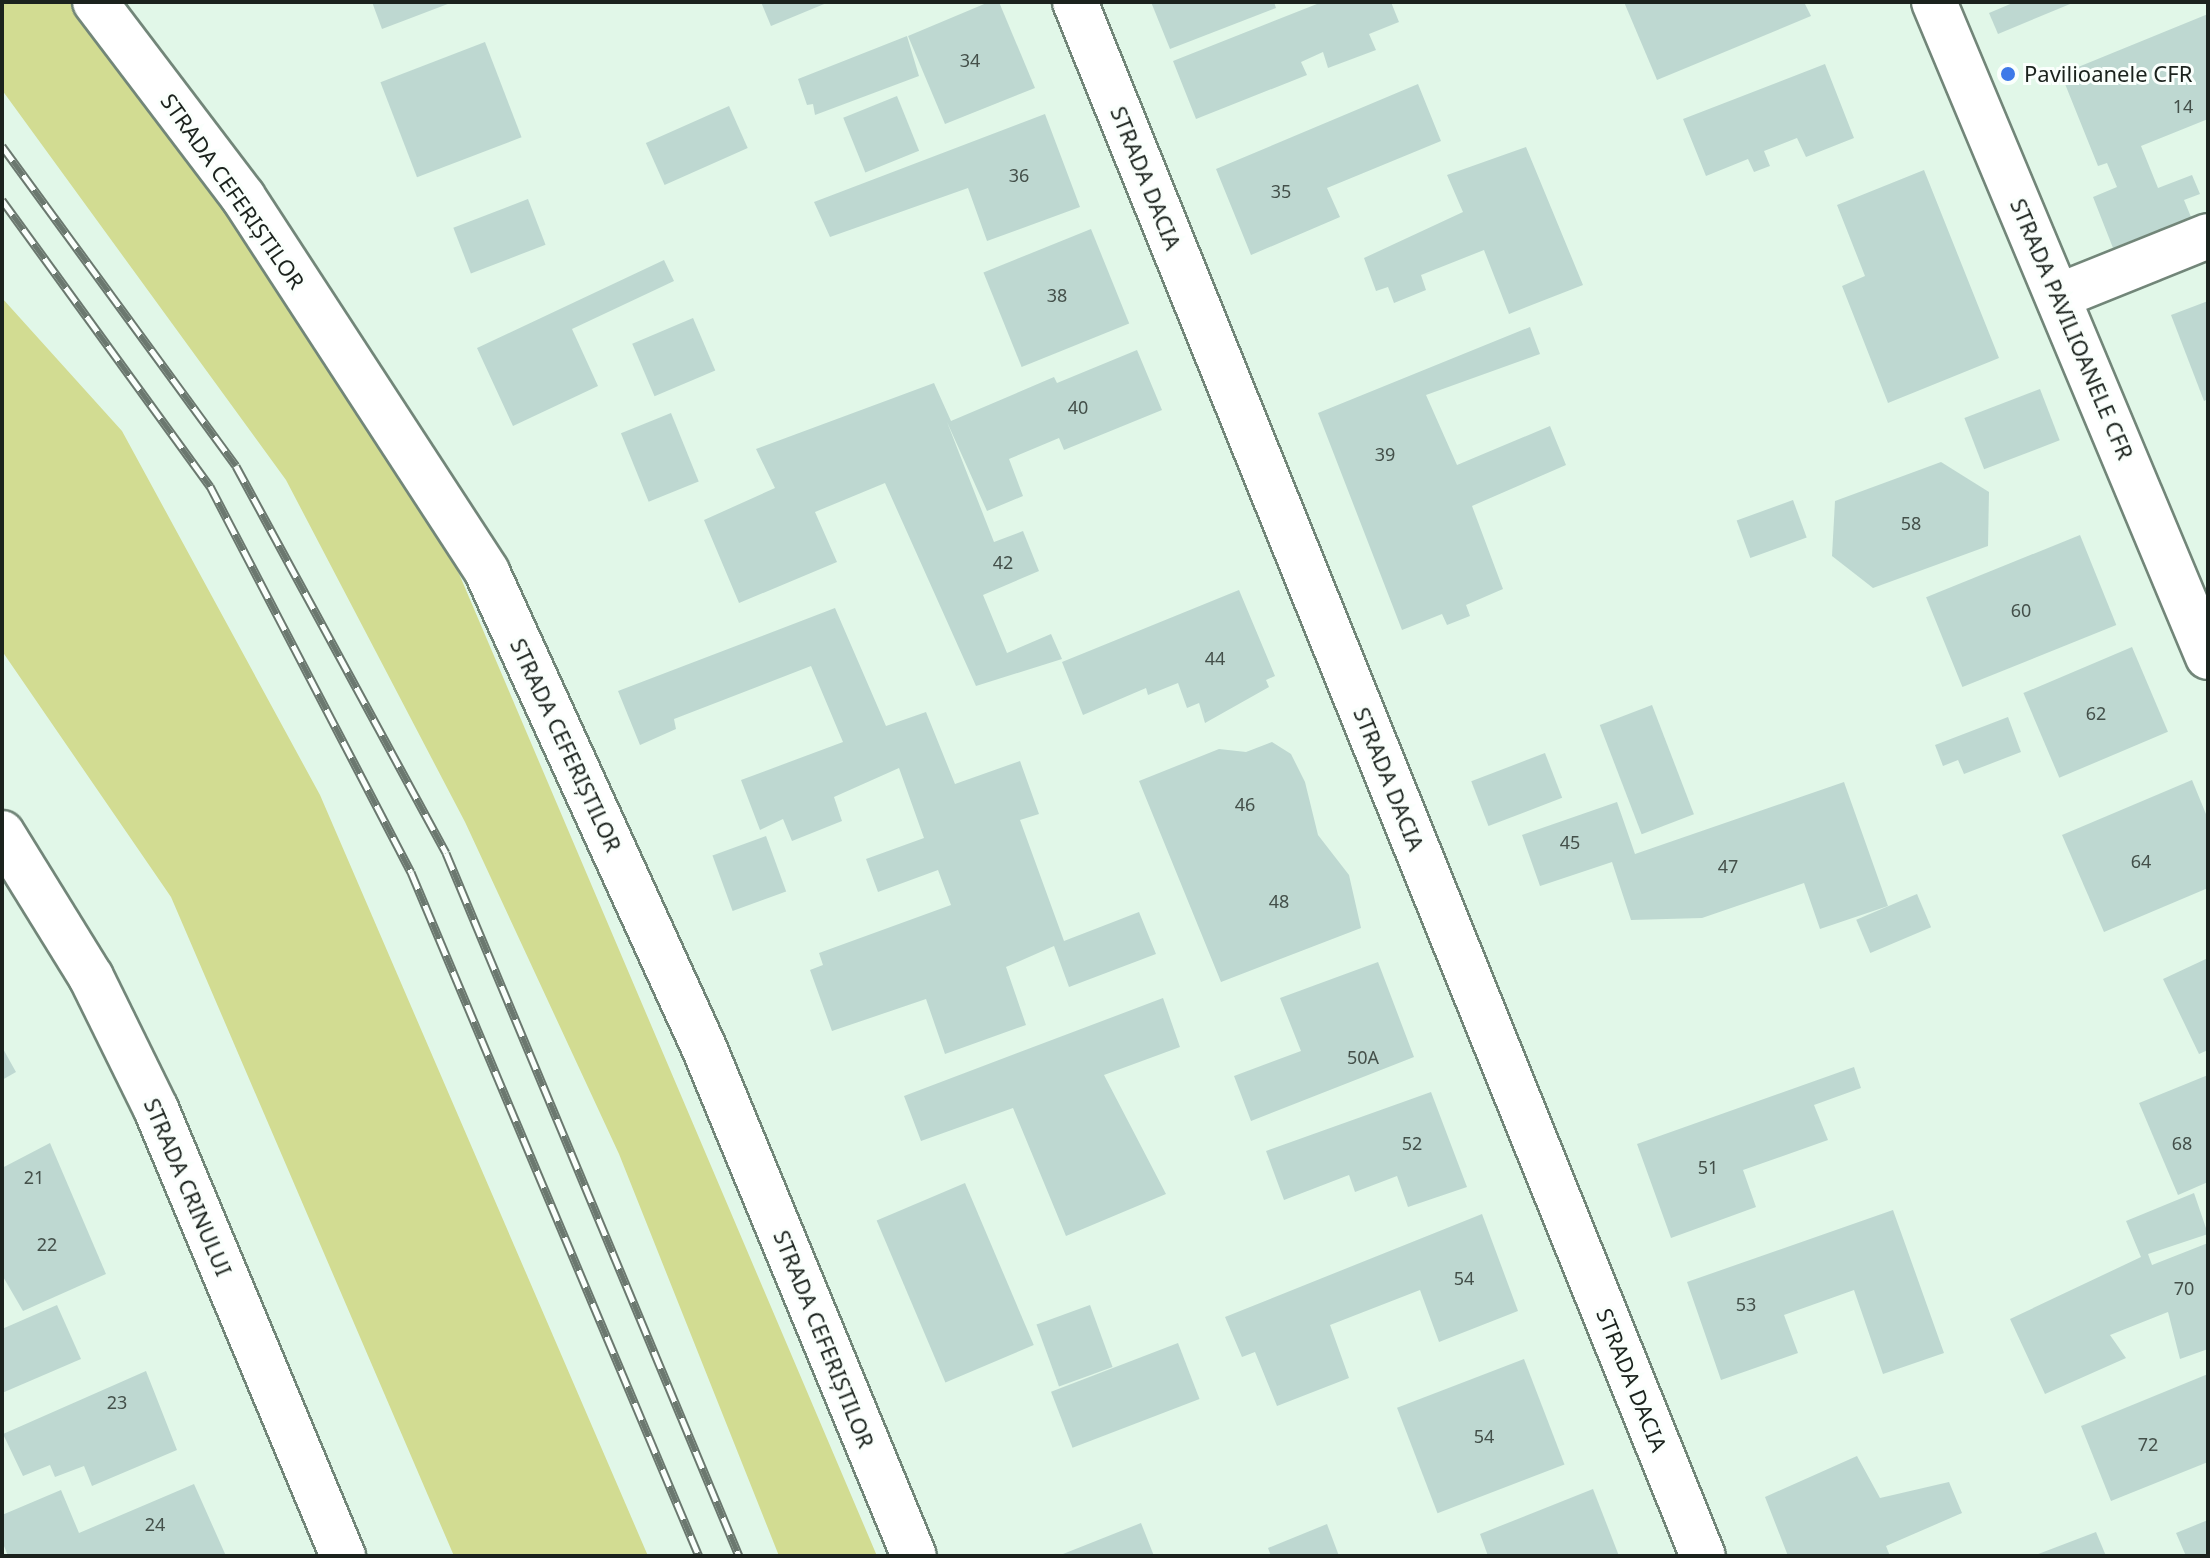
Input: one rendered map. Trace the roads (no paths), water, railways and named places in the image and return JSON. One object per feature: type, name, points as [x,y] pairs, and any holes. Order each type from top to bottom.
[{"type":"street","name":"STRADA CEFERIȘTILOR","points":[[95,2],[243,197],[487,572],[705,1050],[914,1556]]},
{"type":"street","name":"STRADA DACIA","points":[[1075,2],[1703,1556]]},
{"type":"street","name":"STRADA PAVILIOANELE CFR","points":[[1934,2],[2208,657]]},
{"type":"street","points":[[2059,296],[2208,236]]},
{"type":"street","name":"STRADA CRINULUI","points":[[2,833],[91,977],[156,1109],[343,1556]]},
{"type":"railway","points":[[2,146],[236,466],[446,853],[739,1556]]},
{"type":"railway","points":[[2,200],[210,486],[411,872],[699,1556]]},
{"type":"place","name":"Pavilioanele CFR","points":[[2008,74]]}]
